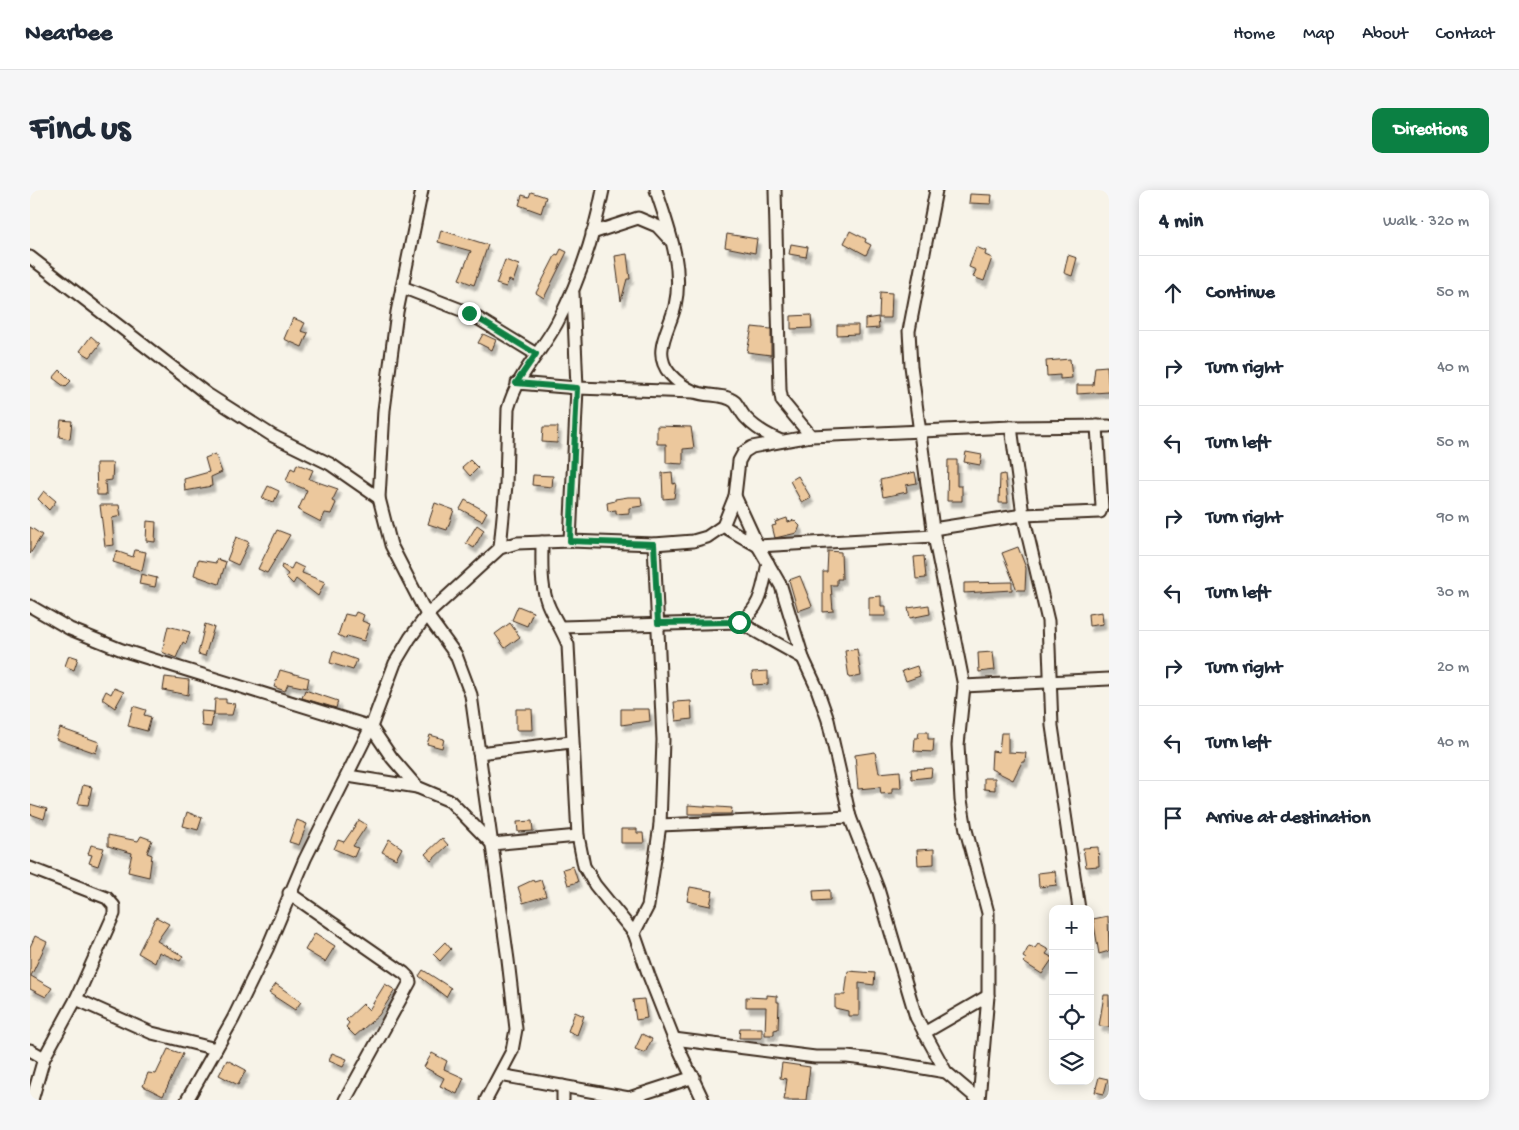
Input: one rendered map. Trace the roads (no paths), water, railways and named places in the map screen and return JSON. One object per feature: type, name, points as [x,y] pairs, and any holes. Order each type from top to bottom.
[{"type":"street","points":[[422,190],[402,287],[384,410],[379,498],[391,545],[427,615],[456,655],[471,695],[516,1029],[512,1051],[487,1100]]},
{"type":"street","points":[[500,548],[506,485],[508,409],[516,383],[556,325],[573,290],[592,233],[602,190]]},
{"type":"street","points":[[656,190],[677,258],[675,304],[661,347],[661,360],[669,373],[695,392]]},
{"type":"street","points":[[775,190],[780,390],[782,401],[811,436]]},
{"type":"street","points":[[936,190],[909,331],[911,366],[934,532],[964,686],[958,745],[961,800],[966,830],[988,912],[988,996],[979,1100]]},
{"type":"street","points":[[592,233],[638,218],[656,226],[672,242]]},
{"type":"street","points":[[30,257],[207,394],[273,436],[330,464],[379,498]]},
{"type":"street","points":[[402,287],[469,313],[536,354]]},
{"type":"street","points":[[570,541],[577,388],[573,290]]},
{"type":"street","points":[[516,383],[577,388],[695,392],[722,396],[734,402],[760,432],[781,441]]},
{"type":"street","points":[[188,1100],[267,949],[289,893],[348,776],[371,727],[396,663],[410,638],[427,615],[500,548],[518,543],[570,541],[654,544],[693,541],[707,537],[723,526],[735,496],[739,461],[744,452],[752,447],[781,441],[811,436],[1011,427],[1103,426],[1102,506],[1100,512],[1023,515],[934,532],[758,546],[723,526]]},
{"type":"street","points":[[1011,427],[1023,515],[1048,622],[1052,726],[1078,905]]},
{"type":"street","points":[[735,496],[758,546],[781,586],[803,658],[816,686],[828,720],[850,817],[878,889],[909,996],[924,1033],[946,1072],[979,1100]]},
{"type":"street","points":[[542,542],[542,579],[549,608],[561,627],[568,645],[571,742],[578,836],[584,866],[594,885],[634,932],[674,1039],[694,1077],[703,1100]]},
{"type":"street","points":[[634,932],[648,906],[660,825],[663,740],[654,544]]},
{"type":"street","points":[[561,627],[739,622],[748,618],[758,604],[768,563]]},
{"type":"street","points":[[30,606],[70,630],[122,650],[371,727],[417,787]]},
{"type":"street","points":[[739,622],[803,658]]},
{"type":"street","points":[[964,686],[1109,679]]},
{"type":"street","points":[[479,753],[571,742]]},
{"type":"street","points":[[348,776],[417,787],[450,801],[492,844]]},
{"type":"street","points":[[660,825],[850,817]]},
{"type":"street","points":[[492,844],[578,836]]},
{"type":"street","points":[[30,868],[107,898],[114,906],[114,914],[76,999],[44,1058],[32,1100]]},
{"type":"street","points":[[289,893],[404,973],[410,982],[345,1100]]},
{"type":"street","points":[[924,1033],[988,996]]},
{"type":"street","points":[[76,999],[152,1033],[216,1049]]},
{"type":"street","points":[[674,1039],[815,1057],[847,1057],[882,1061],[946,1072]]},
{"type":"street","points":[[30,1050],[44,1058]]},
{"type":"street","points":[[500,1075],[628,1098],[694,1077]]},
{"type":"street","points":[[563,1086],[563,1100]]}]
